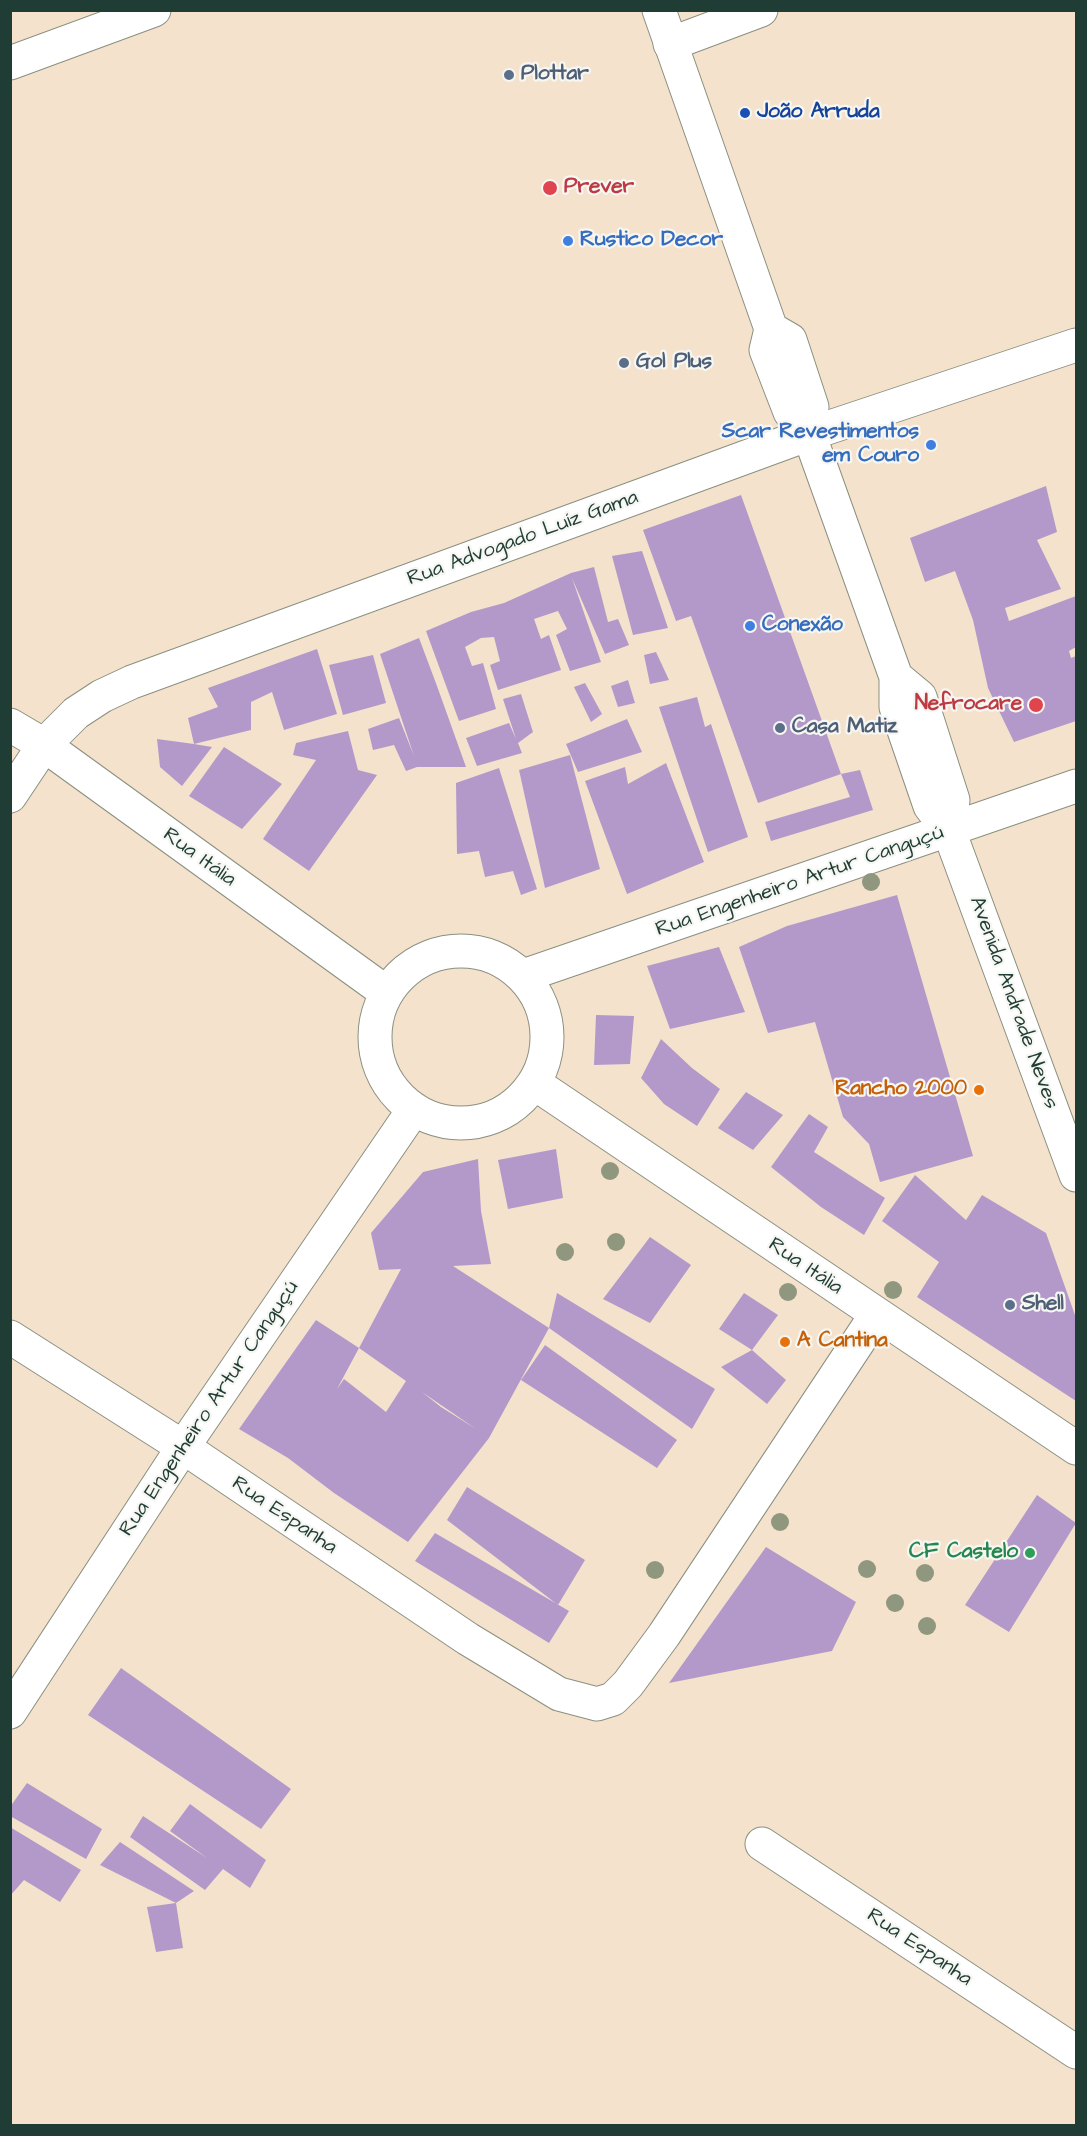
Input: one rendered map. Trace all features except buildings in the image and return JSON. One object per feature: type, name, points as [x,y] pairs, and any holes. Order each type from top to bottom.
[{"type":"street","points":[[10,63],[154,10]]},
{"type":"street","name":"Avenida Andrade Neves","points":[[658,10],[771,329],[790,340],[812,407],[809,434],[896,677],[896,707],[930,806],[949,831],[1077,1175]]},
{"type":"street","points":[[670,44],[761,10]]},
{"type":"street","name":"Rua Advogado Luíz Gama","points":[[10,796],[44,745],[76,712],[102,696],[132,682],[809,434],[1077,345]]},
{"type":"street","name":"Rua Itália","points":[[10,724],[44,745],[387,993]]},
{"type":"street","name":"Rua Engenheiro Artur Canguçú","points":[[523,976],[1077,786]]},
{"type":"street","points":[[450,951],[477,952],[502,961],[523,976],[537,995],[545,1016],[547,1039],[543,1062],[534,1083],[510,1106],[480,1120],[457,1122],[435,1118],[414,1109],[390,1084],[381,1069],[375,1043],[377,1017],[387,993],[403,973],[418,963],[450,951]]},
{"type":"street","name":"Rua Itália","points":[[534,1083],[876,1315],[1075,1446]]},
{"type":"street","name":"Rua Engenheiro Artur Canguçú","points":[[10,1712],[183,1447],[414,1109]]},
{"type":"street","name":"Rua Espanha","points":[[10,1337],[183,1447],[468,1639],[559,1694],[597,1704],[613,1699],[628,1684],[664,1635],[876,1315]]},
{"type":"street","name":"Rua Espanha","points":[[762,1844],[1077,2052]]},
{"type":"place","name":"Plottar","points":[[509,75]]},
{"type":"place","name":"João Arruda","points":[[745,113]]},
{"type":"place","name":"Prever","points":[[550,188]]},
{"type":"place","name":"Rustico Decor","points":[[568,241]]},
{"type":"place","name":"Gol Plus","points":[[624,363]]},
{"type":"place","name":"Scar Revestimentos em Couro","points":[[931,445]]},
{"type":"place","name":"Conexão","points":[[750,626]]},
{"type":"place","name":"Nefrocare","points":[[1036,705]]},
{"type":"place","name":"Casa Matiz","points":[[780,728]]},
{"type":"place","name":"Rancho 2000","points":[[979,1090]]},
{"type":"place","name":"Shell","points":[[1010,1305]]},
{"type":"place","name":"A Cantina","points":[[785,1342]]},
{"type":"place","name":"CF Castelo","points":[[1030,1553]]}]
